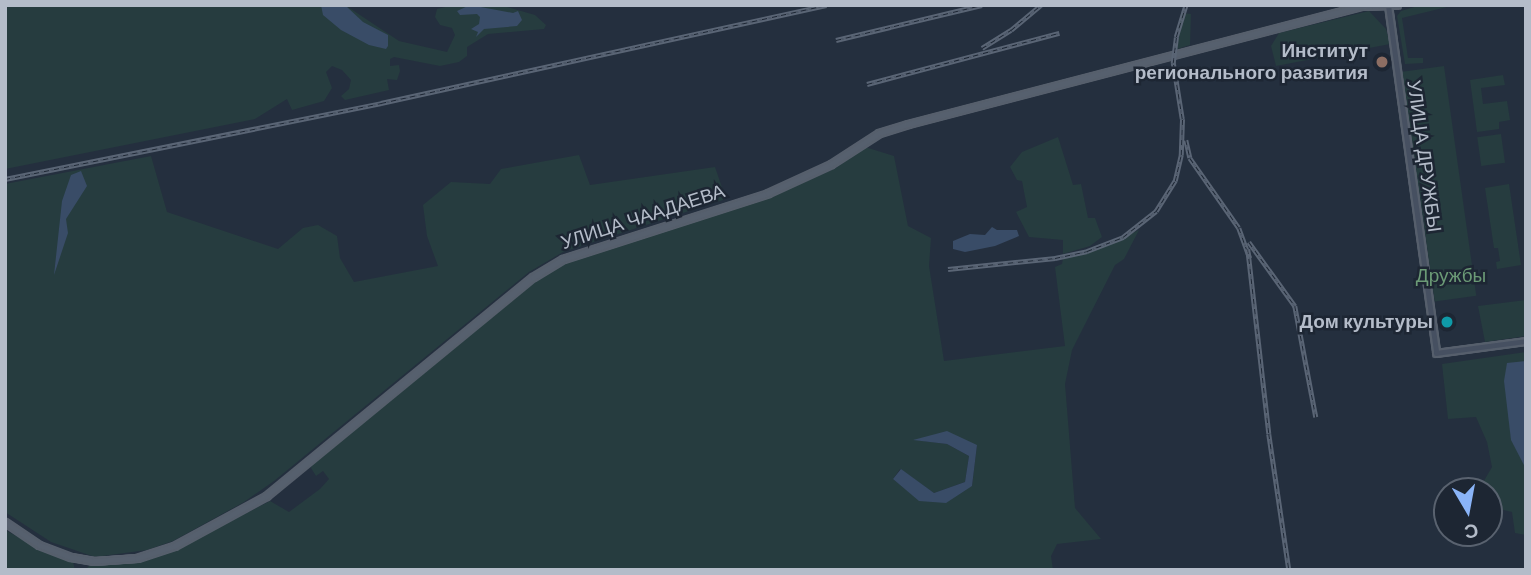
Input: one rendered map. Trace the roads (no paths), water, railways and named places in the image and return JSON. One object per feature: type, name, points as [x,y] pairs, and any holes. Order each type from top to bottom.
[{"type":"main road","name":"УЛИЦА ЧААДАЕВА","points":[[5,522],[40,545],[71,557],[94,561],[137,558],[174,546],[265,496],[533,277],[563,259],[768,193],[831,164],[879,133],[898,127],[1364,5],[1398,5]]},
{"type":"main road","name":"УЛИЦА ДРУЖБЫ","points":[[1388,6],[1436,354],[1526,341]]},
{"type":"water","points":[[321,5],[346,6],[363,22],[388,35],[388,46],[386,49],[369,45],[341,30],[323,15]]},
{"type":"water","points":[[470,5],[513,13],[518,11],[522,20],[517,26],[484,29],[476,37],[478,32],[471,29],[479,24],[480,17],[477,14],[460,15],[457,11]]},
{"type":"water","points":[[81,171],[87,186],[66,219],[68,233],[54,275],[62,201],[71,175]]},
{"type":"water","points":[[992,227],[997,230],[1017,230],[1019,236],[995,246],[965,252],[953,249],[953,241],[970,234],[985,235]]},
{"type":"water","points":[[1526,361],[1526,469],[1511,440],[1504,381],[1507,363]]},
{"type":"water","points":[[947,431],[977,445],[972,486],[946,503],[919,501],[893,479],[901,469],[934,493],[965,482],[969,456],[947,444],[913,440]]},
{"type":"railway","points":[[5,179],[381,103],[826,5]]},
{"type":"railway","points":[[836,40],[982,5]]},
{"type":"railway","points":[[982,48],[1011,30],[1041,5]]},
{"type":"railway","points":[[948,269],[1055,258],[1087,251],[1123,237],[1156,211],[1175,181],[1181,155],[1182,119],[1173,63],[1176,37],[1186,5]]},
{"type":"railway","points":[[867,84],[1059,33]]},
{"type":"railway","points":[[1186,140],[1190,158],[1239,228],[1250,258]]},
{"type":"railway","points":[[1249,242],[1295,306],[1316,417]]},
{"type":"railway","points":[[1248,249],[1269,434],[1289,570]]},
{"type":"place","name":"Институт регионального развития","points":[[1382,62]]},
{"type":"place","name":"Дом культуры","points":[[1447,322]]},
{"type":"park label","name":"Дружбы","points":[[1451,276]]}]
